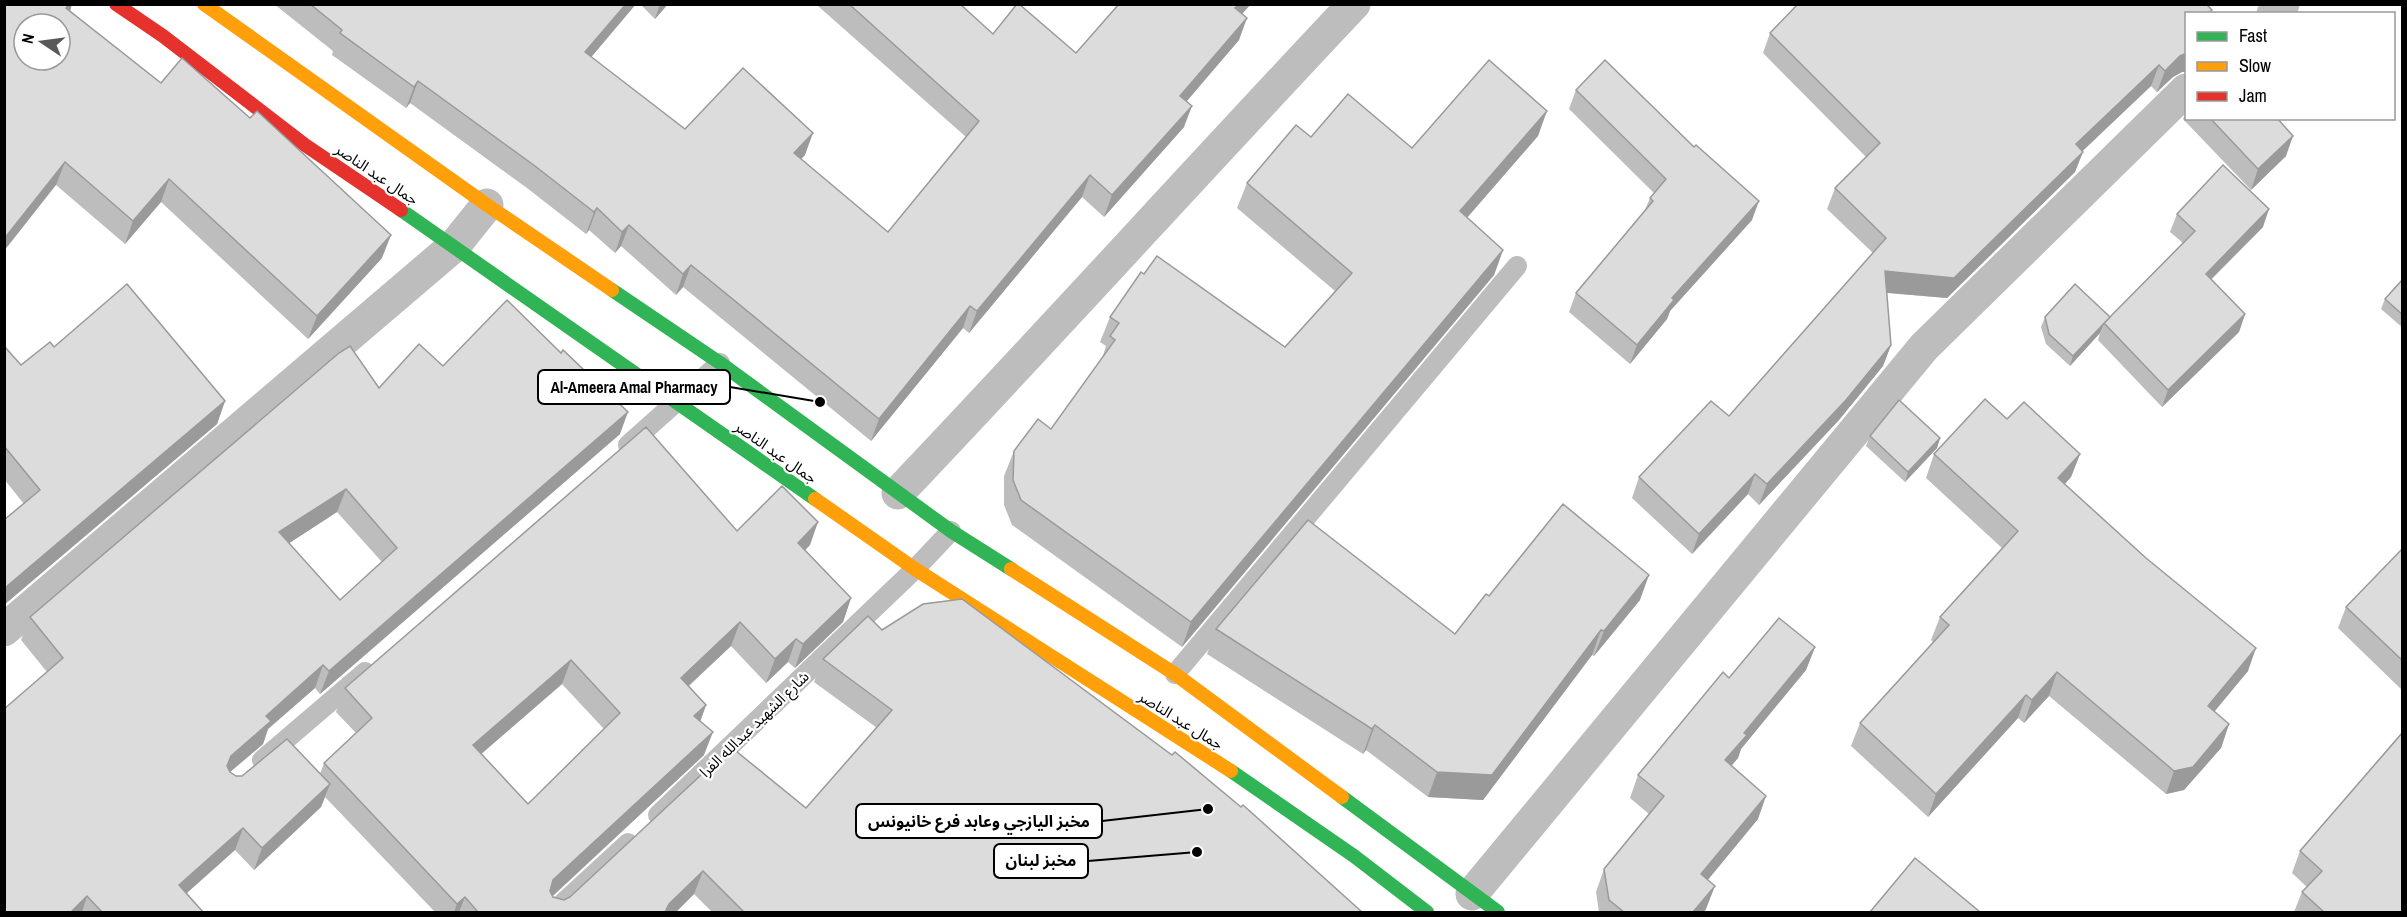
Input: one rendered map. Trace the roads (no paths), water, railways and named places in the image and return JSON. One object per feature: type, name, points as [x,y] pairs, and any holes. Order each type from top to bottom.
[{"type":"main road","name":"جمال عبد الناصر","points":[[116,4],[163,36],[306,145],[915,569],[1222,766],[1354,856],[1427,912]]},
{"type":"main road","name":"جمال عبد الناصر","points":[[204,4],[487,205],[720,363],[951,531],[1175,674],[1466,900],[1498,912]]},
{"type":"street","points":[[898,493],[1354,4]]},
{"type":"street","points":[[1466,900],[1924,347],[2185,92]]},
{"type":"street","points":[[4,630],[454,246],[487,205]]},
{"type":"lane","points":[[1175,674],[1517,266]]},
{"type":"lane","points":[[614,456],[720,363]]},
{"type":"lane","name":"شارع الشهيد عبدالله الفرا","points":[[553,912],[662,812],[915,569],[951,531]]},
{"type":"lane","points":[[249,771],[383,656]]},
{"type":"place","name":"Al-Ameera Amal Pharmacy","points":[[820,402]]},
{"type":"place","name":"مخبز اليازجي وعابد فرع خانيونس","points":[[1208,809]]},
{"type":"place","name":"مخبز لبنان","points":[[1197,852]]}]
